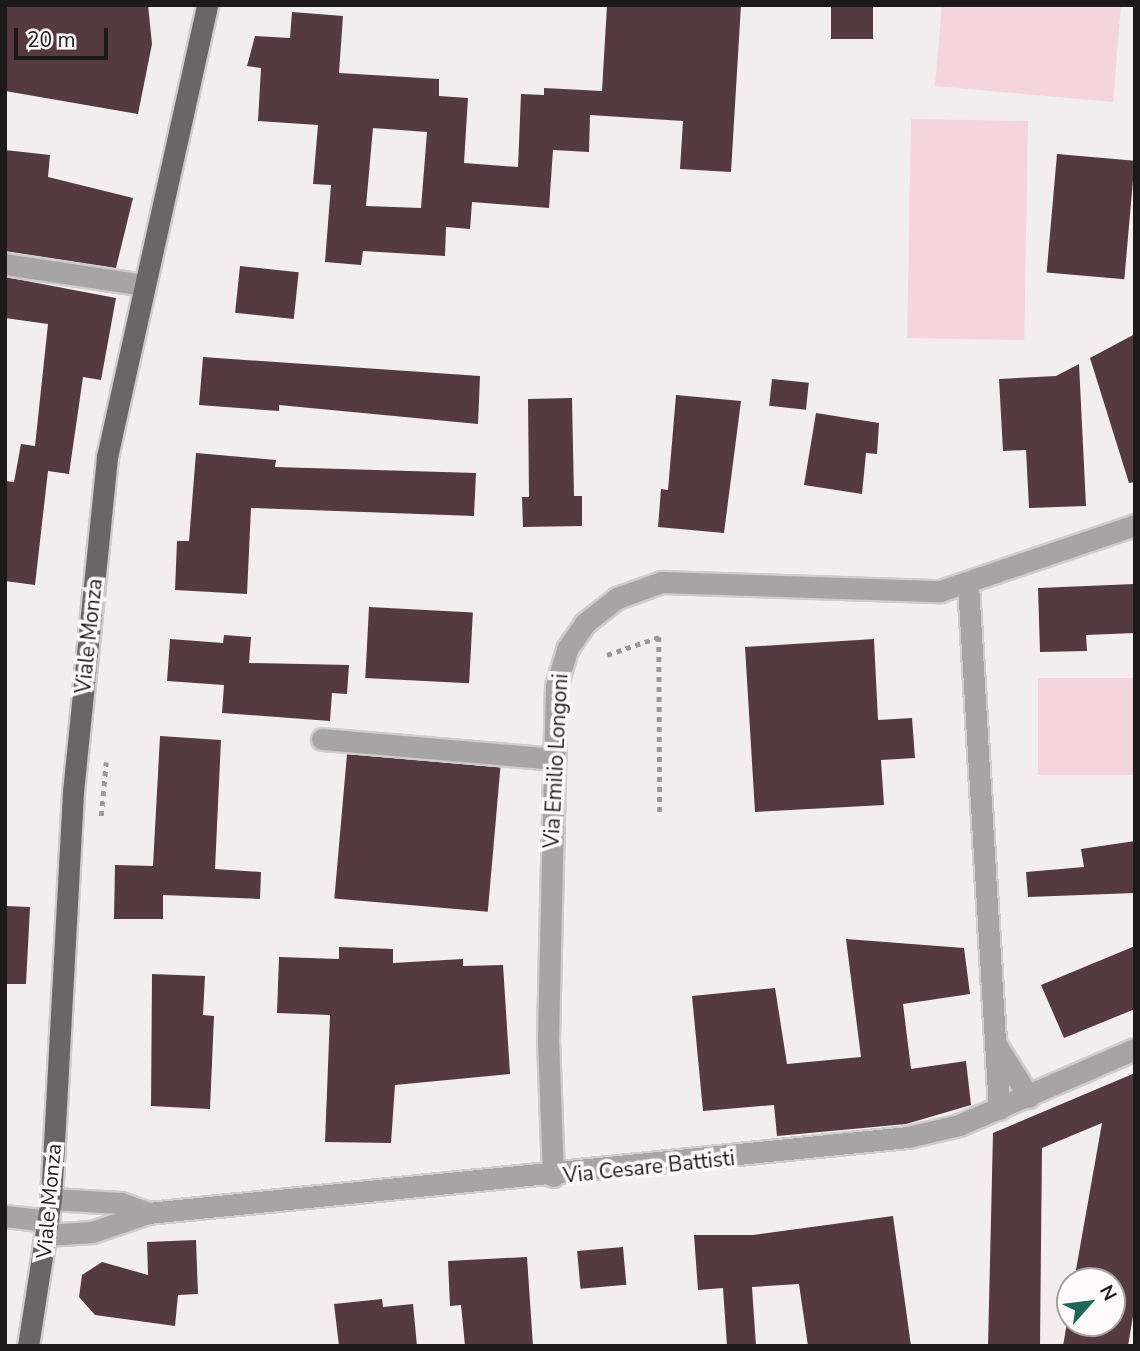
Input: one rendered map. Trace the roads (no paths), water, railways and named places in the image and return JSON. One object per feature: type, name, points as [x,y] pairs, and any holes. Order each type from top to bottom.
[{"type":"main road","name":"Viale Monza","points":[[28,1346],[42,1276],[51,1199],[73,792],[104,483],[144,285],[208,5]]},
{"type":"street","points":[[5,264],[144,285]]},
{"type":"street","name":"Via Emilio Longoni","points":[[553,1176],[548,1038],[556,686],[567,649],[595,613],[628,592],[677,581],[907,593],[968,584],[1135,525]]},
{"type":"street","points":[[968,584],[998,1046],[999,1109]]},
{"type":"street","points":[[322,739],[554,759]]},
{"type":"street","points":[[998,1046],[1029,1097]]},
{"type":"street","name":"Via Cesare Battisti","points":[[5,1216],[48,1228],[92,1232],[148,1213],[553,1176],[908,1137],[999,1109],[1134,1049]]},
{"type":"street","name":"Via Cesare Battisti","points":[[51,1199],[121,1203],[148,1213]]}]
